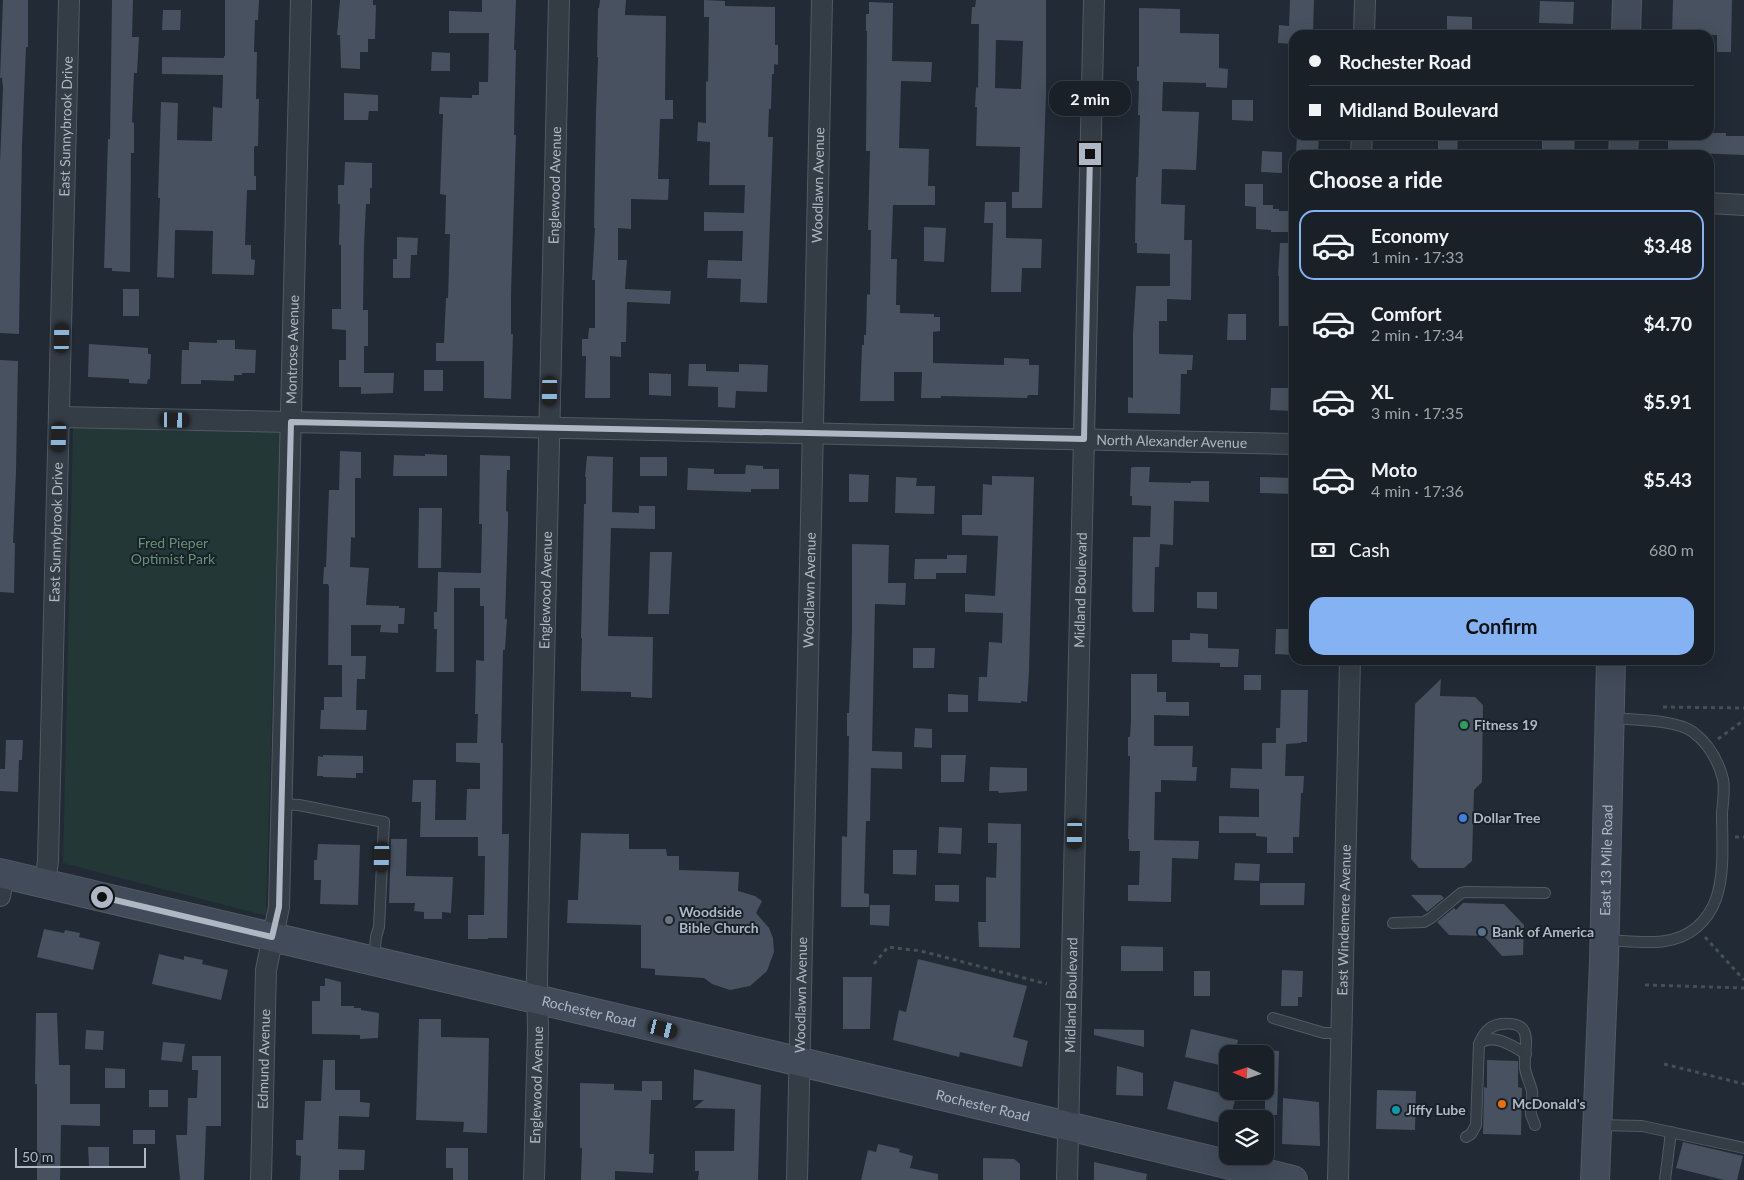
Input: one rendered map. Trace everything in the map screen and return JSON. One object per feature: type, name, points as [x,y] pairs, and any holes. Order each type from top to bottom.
[{"type":"main road","points":[[1626,30],[1627,0]]},
{"type":"main road","name":"East 13 Mile Road","points":[[1595,1180],[1605,940],[1611,665]]},
{"type":"main road","name":"Rochester Road","points":[[1,881],[45,884],[537,999],[1293,1180]]},
{"type":"street","name":"East Sunnybrook Drive","points":[[45,884],[48,861],[69,0]]},
{"type":"street","name":"Montrose Avenue","points":[[272,937],[279,907],[301,0]]},
{"type":"street","name":"Englewood Avenue","points":[[534,1180],[559,0]]},
{"type":"street","name":"Woodlawn Avenue","points":[[796,1180],[822,0]]},
{"type":"street","name":"Midland Boulevard","points":[[1067,1180],[1094,0]]},
{"type":"street","points":[[1364,0],[1364,30]]},
{"type":"street","points":[[1714,203],[1744,205]]},
{"type":"street","name":"North Alexander Avenue","points":[[60,417],[1289,444]]},
{"type":"street","name":"East Windemere Avenue","points":[[1338,1180],[1343,1033],[1350,665]]},
{"type":"street","name":"Edmund Avenue","points":[[261,1180],[266,970],[272,937]]},
{"type":"lane","points":[[1605,940],[1661,942],[1679,938],[1696,928],[1708,915],[1715,901],[1720,883],[1723,781],[1716,759],[1708,745],[1691,731],[1674,724],[1610,718]]},
{"type":"lane","points":[[281,804],[300,804],[384,822],[379,927],[376,937],[374,961]]},
{"type":"lane","points":[[1393,922],[1424,922],[1461,893],[1466,892],[1545,893]]},
{"type":"lane","points":[[1273,1018],[1324,1032],[1343,1033]]},
{"type":"lane","points":[[1466,1137],[1476,1125],[1479,1044],[1483,1034],[1489,1028],[1507,1024],[1516,1025],[1523,1030],[1526,1036],[1525,1066],[1532,1091],[1531,1113],[1535,1125]]},
{"type":"lane","points":[[1479,1044],[1492,1039],[1512,1046],[1526,1054]]},
{"type":"lane","points":[[1597,1125],[1642,1126],[1744,1148]]},
{"type":"lane","points":[[1665,1180],[1671,1132]]},
{"type":"path","points":[[1663,707],[1744,708]]},
{"type":"path","points":[[1718,739],[1744,720]]},
{"type":"path","points":[[1734,837],[1744,837]]},
{"type":"path","points":[[1705,936],[1744,980]]},
{"type":"path","points":[[874,964],[888,947],[921,951],[1047,984]]},
{"type":"path","points":[[1645,985],[1744,988]]},
{"type":"path","points":[[1664,1064],[1744,1084]]},
{"type":"green space","name":"Fred Pieper Optimist Park","points":[[73,427],[280,429],[267,916],[63,863]]},
{"type":"building","points":[[3,0],[28,0],[28,47],[26,47],[22,146],[19,334],[0,333],[0,162],[3,88],[2,78],[0,78]]},
{"type":"building","points":[[112,0],[133,0],[132,37],[139,37],[137,73],[134,73],[132,122],[134,123],[134,153],[131,153],[130,272],[112,271],[112,268],[104,268],[108,139],[110,139]]},
{"type":"building","points":[[225,0],[259,0],[258,20],[255,20],[254,52],[257,52],[256,99],[259,99],[258,146],[254,148],[256,190],[247,190],[245,245],[251,245],[251,259],[255,260],[254,275],[212,274],[213,231],[175,230],[174,278],[157,277],[161,102],[178,103],[177,140],[212,141],[213,107],[222,108],[223,75],[162,74],[162,57],[224,58]]},
{"type":"building","points":[[340,0],[373,0],[373,5],[376,5],[375,39],[368,39],[368,52],[360,52],[360,69],[341,68],[340,35],[337,35]]},
{"type":"building","points":[[482,0],[516,0],[514,135],[516,135],[511,294],[511,334],[513,334],[511,399],[484,398],[484,361],[436,361],[436,343],[444,343],[446,298],[448,298],[450,234],[445,234],[446,195],[440,194],[443,114],[439,114],[440,97],[472,98],[472,95],[479,95],[479,82],[488,82],[489,33],[449,33],[449,11],[482,12]]},
{"type":"building","points":[[600,0],[626,0],[625,15],[666,16],[665,100],[673,100],[673,119],[660,119],[658,179],[669,179],[668,200],[631,199],[631,229],[618,228],[618,260],[627,260],[625,289],[671,291],[670,304],[627,302],[626,342],[621,342],[621,357],[610,356],[610,398],[585,398],[586,356],[582,356],[582,339],[588,339],[589,328],[595,328],[595,280],[592,280],[595,228],[598,8]]},
{"type":"building","points":[[704,0],[725,1],[725,6],[775,7],[775,45],[778,45],[778,65],[774,64],[771,109],[769,109],[768,137],[773,137],[767,303],[740,302],[741,279],[707,278],[708,260],[742,261],[743,231],[704,231],[704,212],[744,213],[745,185],[709,185],[710,142],[697,141],[698,122],[706,123],[709,17],[704,17]]},
{"type":"building","points":[[976,0],[1046,0],[1046,94],[1042,208],[1012,208],[1012,192],[1019,192],[1020,147],[976,146],[977,107],[975,107],[976,87],[978,88],[979,24],[971,24],[972,7],[975,7]],"holes":[[[996,40],[1023,41],[1021,89],[995,88]]]},
{"type":"building","points":[[1290,0],[1314,0],[1313,30],[1289,30],[1289,44],[1278,43],[1279,25],[1289,26]]},
{"type":"building","points":[[1673,0],[1732,0],[1731,52],[1717,52],[1717,35],[1714,35],[1714,30],[1672,30]]},
{"type":"building","points":[[1540,1],[1574,2],[1573,24],[1539,23]]},
{"type":"building","points":[[869,2],[893,3],[892,61],[932,62],[931,82],[901,81],[899,148],[929,149],[928,186],[935,186],[935,205],[893,205],[891,259],[897,259],[896,305],[900,305],[900,313],[934,314],[934,317],[940,317],[940,331],[933,332],[933,363],[1004,365],[1004,358],[1029,359],[1029,365],[1039,365],[1038,395],[1028,395],[1027,398],[941,396],[941,398],[921,398],[922,372],[894,372],[894,401],[860,401],[862,345],[864,345],[864,335],[866,335],[867,294],[870,295],[871,230],[868,230],[870,151],[866,151],[866,14],[869,14]]},
{"type":"building","points":[[1139,8],[1180,9],[1180,33],[1219,34],[1219,68],[1228,69],[1227,88],[1206,87],[1206,83],[1163,82],[1162,111],[1199,112],[1196,170],[1162,169],[1161,204],[1185,205],[1184,240],[1192,240],[1191,300],[1167,299],[1167,321],[1159,321],[1159,354],[1193,355],[1192,370],[1187,370],[1187,374],[1181,374],[1180,414],[1128,413],[1128,397],[1133,398],[1133,333],[1136,286],[1170,286],[1170,254],[1137,253],[1137,243],[1135,243],[1136,177],[1138,177],[1140,115],[1138,115],[1139,81],[1137,81],[1137,66],[1139,67]]},
{"type":"building","points":[[163,10],[181,10],[180,30],[162,30]]},
{"type":"building","points":[[1447,16],[1472,17],[1472,30],[1447,30]]},
{"type":"building","points":[[432,52],[450,53],[450,71],[431,71]]},
{"type":"building","points":[[344,93],[378,95],[378,111],[369,111],[368,120],[344,120]]},
{"type":"building","points":[[1232,100],[1253,100],[1253,121],[1232,120]]},
{"type":"building","points":[[1714,133],[1726,133],[1726,136],[1744,136],[1744,155],[1714,154],[1714,150],[1668,150],[1668,140],[1714,140]]},
{"type":"building","points":[[1297,140],[1319,140],[1318,150],[1296,150]]},
{"type":"building","points":[[1438,140],[1458,140],[1457,150],[1438,150]]},
{"type":"building","points":[[1542,140],[1575,140],[1574,150],[1542,150]]},
{"type":"building","points":[[1262,151],[1282,152],[1282,173],[1261,172]]},
{"type":"building","points":[[345,162],[372,163],[372,188],[370,188],[370,204],[366,204],[364,245],[363,310],[368,310],[368,346],[364,346],[364,373],[394,373],[393,393],[361,394],[361,387],[339,387],[339,360],[346,360],[346,330],[332,329],[332,309],[341,309],[341,245],[339,245],[340,204],[338,204],[338,185],[344,185]]},
{"type":"building","points":[[1245,184],[1263,184],[1263,205],[1273,205],[1273,209],[1279,209],[1279,211],[1289,211],[1289,232],[1271,232],[1271,230],[1256,229],[1256,207],[1245,206]]},
{"type":"building","points":[[985,202],[1006,202],[1006,238],[1042,239],[1041,268],[1022,268],[1021,292],[991,292],[993,223],[984,223]]},
{"type":"building","points":[[924,227],[946,228],[944,262],[924,261]]},
{"type":"building","points":[[397,237],[418,238],[417,255],[411,255],[410,278],[393,278],[393,259],[397,259]]},
{"type":"building","points":[[1280,243],[1289,243],[1289,326],[1279,326],[1278,276]]},
{"type":"building","points":[[123,289],[139,289],[139,316],[123,316]]},
{"type":"building","points":[[1228,314],[1246,314],[1246,340],[1227,340]]},
{"type":"building","points":[[217,340],[235,340],[235,349],[256,350],[255,373],[234,375],[234,381],[201,380],[201,384],[181,384],[182,350],[189,350],[189,342],[217,343]]},
{"type":"building","points":[[89,344],[148,348],[148,354],[151,354],[150,379],[148,379],[147,384],[129,383],[129,379],[88,377]]},
{"type":"building","points":[[0,360],[18,361],[13,543],[15,543],[14,593],[0,592]]},
{"type":"building","points":[[689,364],[706,364],[706,371],[739,372],[739,364],[768,365],[767,392],[736,391],[735,408],[718,407],[718,387],[688,386]]},
{"type":"building","points":[[424,370],[443,370],[443,391],[424,391]]},
{"type":"building","points":[[649,373],[671,374],[671,396],[649,395]]},
{"type":"building","points":[[1271,388],[1289,388],[1289,411],[1270,410]]},
{"type":"building","points":[[340,451],[361,452],[361,478],[355,478],[355,538],[351,537],[350,567],[369,568],[366,605],[399,606],[399,608],[405,608],[404,624],[398,624],[398,633],[380,632],[381,625],[351,625],[351,656],[366,656],[365,679],[357,679],[356,710],[367,710],[366,730],[320,729],[321,710],[324,710],[324,697],[342,697],[342,665],[328,665],[329,587],[328,584],[323,584],[324,567],[326,567],[329,490],[339,490]]},
{"type":"building","points":[[425,454],[447,455],[447,476],[393,476],[394,455],[425,456]]},
{"type":"building","points":[[480,455],[510,456],[510,470],[507,470],[506,511],[508,512],[508,524],[505,619],[507,619],[505,650],[503,650],[501,743],[503,743],[502,834],[509,834],[507,938],[468,939],[468,915],[484,915],[485,856],[478,856],[478,837],[420,837],[421,802],[412,802],[413,780],[436,780],[435,820],[466,820],[467,789],[480,789],[480,763],[456,762],[456,743],[477,743],[478,714],[475,714],[476,660],[484,661],[484,606],[480,606],[480,588],[454,588],[454,672],[436,672],[437,629],[434,629],[434,612],[437,612],[438,572],[481,573],[482,524],[479,524]]},
{"type":"building","points":[[587,456],[613,457],[612,512],[639,513],[639,506],[655,506],[655,529],[611,528],[608,636],[653,637],[652,698],[631,697],[631,692],[581,691],[584,504],[586,504],[585,477]]},
{"type":"building","points":[[640,457],[667,457],[667,476],[640,476]]},
{"type":"building","points":[[746,465],[763,466],[763,469],[779,469],[779,489],[751,489],[751,492],[687,490],[688,468],[714,469],[714,474],[745,474]]},
{"type":"building","points":[[1150,467],[1149,482],[1191,483],[1191,481],[1209,481],[1209,502],[1174,501],[1173,545],[1160,544],[1159,567],[1155,567],[1154,612],[1133,612],[1132,608],[1133,537],[1150,537],[1151,506],[1132,505],[1132,496],[1130,496],[1131,468]]},
{"type":"building","points":[[849,474],[869,475],[868,502],[849,502]]},
{"type":"building","points":[[992,476],[1034,477],[1029,671],[1027,702],[1021,701],[1021,703],[978,701],[979,677],[987,677],[989,642],[1002,643],[1003,613],[965,612],[965,594],[995,596],[998,536],[962,535],[962,515],[982,515],[983,484],[992,485]]},
{"type":"building","points":[[896,477],[917,478],[916,486],[935,486],[934,514],[895,513]]},
{"type":"building","points":[[1260,477],[1289,478],[1289,494],[1260,493]]},
{"type":"building","points":[[419,508],[442,508],[441,568],[418,568]]},
{"type":"building","points":[[852,544],[889,545],[888,583],[906,583],[905,605],[875,604],[872,751],[902,752],[902,769],[871,768],[870,821],[866,821],[864,893],[869,894],[869,907],[841,907],[842,836],[847,837],[849,736],[847,736],[847,713],[849,713],[852,631]]},
{"type":"building","points":[[650,552],[672,552],[669,614],[648,614]]},
{"type":"building","points":[[947,555],[967,555],[966,573],[936,573],[936,579],[914,579],[915,559],[947,559]]},
{"type":"building","points":[[1197,592],[1217,592],[1217,609],[1197,608]]},
{"type":"building","points":[[1276,629],[1289,629],[1289,655],[1275,654]]},
{"type":"building","points":[[1190,633],[1208,634],[1208,648],[1239,649],[1238,667],[1220,667],[1220,663],[1172,662],[1172,640],[1190,640]]},
{"type":"building","points":[[913,648],[935,648],[934,668],[913,668]]},
{"type":"building","points":[[1131,674],[1157,674],[1157,692],[1166,692],[1166,702],[1189,702],[1189,716],[1154,715],[1154,745],[1193,746],[1192,767],[1197,767],[1196,781],[1161,780],[1161,792],[1155,792],[1154,840],[1199,841],[1198,859],[1172,858],[1171,902],[1128,901],[1128,885],[1139,885],[1140,851],[1129,851],[1128,839],[1130,756],[1128,756],[1128,737],[1130,737],[1131,721]]},
{"type":"building","points":[[1244,675],[1261,675],[1261,690],[1244,690]]},
{"type":"building","points":[[1441,679],[1440,696],[1475,697],[1483,705],[1482,782],[1474,790],[1472,861],[1464,868],[1419,868],[1411,859],[1415,704]]},
{"type":"building","points":[[1281,690],[1308,690],[1307,742],[1286,744],[1285,776],[1304,776],[1303,793],[1301,793],[1299,837],[1293,837],[1293,853],[1267,853],[1267,837],[1256,836],[1256,833],[1219,833],[1219,816],[1259,817],[1259,789],[1230,788],[1231,768],[1262,769],[1262,743],[1276,743],[1276,728],[1280,728]]},
{"type":"building","points":[[948,694],[968,695],[968,712],[948,712]]},
{"type":"building","points":[[915,728],[932,729],[932,748],[914,747]]},
{"type":"building","points":[[6,740],[23,740],[22,760],[19,760],[18,792],[0,791],[0,769],[5,769]]},
{"type":"building","points":[[323,755],[363,756],[363,773],[356,773],[356,778],[317,776],[318,756],[323,757]]},
{"type":"building","points":[[941,755],[966,755],[964,782],[941,782]]},
{"type":"building","points":[[990,767],[1027,768],[1027,791],[999,793],[998,791],[989,791]]},
{"type":"building","points":[[988,823],[1021,824],[1020,948],[979,947],[978,922],[986,922],[986,877],[996,878],[997,843],[988,843]]},
{"type":"building","points":[[939,827],[962,828],[961,854],[938,853]]},
{"type":"building","points":[[581,833],[629,834],[629,849],[666,849],[667,856],[679,856],[679,870],[739,872],[738,891],[755,896],[762,901],[756,913],[769,928],[773,938],[774,952],[767,971],[750,986],[730,990],[712,984],[704,978],[655,975],[655,969],[641,968],[641,925],[567,923],[568,900],[578,900]]},
{"type":"building","points":[[391,839],[407,839],[406,876],[453,877],[451,913],[442,912],[442,919],[424,919],[424,912],[414,911],[415,903],[389,903]]},
{"type":"building","points":[[318,844],[360,845],[358,905],[320,904],[321,880],[314,880],[314,860],[317,860]]},
{"type":"building","points":[[893,850],[917,850],[916,875],[893,874]]},
{"type":"building","points":[[1235,863],[1260,864],[1259,881],[1234,880]]},
{"type":"building","points":[[1260,883],[1305,883],[1304,905],[1260,905]]},
{"type":"building","points":[[935,885],[959,885],[959,902],[935,901]]},
{"type":"building","points":[[1411,895],[1441,895],[1444,898],[1427,912]]},
{"type":"building","name":"Bank of America","points":[[1463,903],[1504,904],[1524,925],[1523,955],[1502,956],[1484,936],[1449,935],[1437,922],[1454,908],[1456,910]]},
{"type":"building","points":[[870,905],[890,905],[889,926],[870,925]]},
{"type":"building","points":[[44,929],[64,933],[65,930],[80,933],[79,937],[100,942],[93,970],[37,957]]},
{"type":"building","points":[[1121,946],[1163,947],[1163,971],[1121,971]]},
{"type":"building","points":[[159,954],[184,960],[184,956],[203,960],[202,964],[228,970],[221,1000],[152,984]]},
{"type":"building","points":[[918,959],[1027,986],[1013,1037],[1028,1041],[1022,1067],[960,1052],[959,1057],[893,1040],[899,1010],[906,1012]]},
{"type":"building","points":[[1282,970],[1303,971],[1302,997],[1298,997],[1298,1006],[1281,1006]]},
{"type":"building","points":[[1194,971],[1210,971],[1210,996],[1194,996]]},
{"type":"building","points":[[843,977],[872,977],[870,1029],[843,1029]]},
{"type":"building","points":[[325,978],[341,982],[341,1006],[354,1006],[354,1008],[361,1008],[361,1010],[379,1013],[378,1038],[360,1039],[360,1035],[312,1034],[312,1001],[320,1001],[320,986],[325,986]]},
{"type":"building","points":[[36,1013],[57,1013],[59,1065],[70,1065],[70,1104],[100,1104],[100,1126],[61,1125],[60,1180],[37,1180]]},
{"type":"building","points":[[419,1019],[441,1019],[441,1037],[489,1038],[487,1133],[463,1132],[464,1122],[416,1120]]},
{"type":"building","points":[[1094,1029],[1144,1030],[1144,1047],[1094,1035]]},
{"type":"building","points":[[1191,1029],[1238,1040],[1237,1045],[1219,1045],[1219,1065],[1185,1057]]},
{"type":"building","points":[[86,1030],[104,1031],[103,1050],[85,1049]]},
{"type":"building","points":[[163,1042],[185,1044],[182,1062],[161,1060]]},
{"type":"building","points":[[1274,1051],[1279,1051],[1277,1115],[1274,1115],[1274,1110],[1265,1110],[1265,1100],[1274,1100]]},
{"type":"building","points":[[192,1056],[221,1056],[221,1126],[206,1126],[204,1180],[180,1180],[176,1135],[187,1135],[188,1098],[197,1098],[198,1070],[192,1070]]},
{"type":"building","points":[[323,1060],[335,1060],[335,1090],[360,1090],[360,1102],[370,1103],[369,1117],[339,1116],[338,1149],[365,1150],[364,1170],[339,1170],[339,1180],[300,1180],[301,1156],[296,1155],[296,1140],[303,1140],[305,1101],[321,1101]]},
{"type":"building","name":"McDonald's","points":[[1487,1060],[1518,1061],[1518,1087],[1522,1088],[1521,1135],[1483,1134],[1484,1087],[1487,1088]]},
{"type":"building","points":[[1117,1066],[1143,1073],[1143,1096],[1116,1095]]},
{"type":"building","points":[[105,1068],[125,1069],[125,1088],[105,1088]]},
{"type":"building","points":[[694,1069],[761,1085],[758,1180],[698,1180],[699,1171],[695,1171],[695,1151],[734,1151],[735,1109],[694,1108],[704,1100],[693,1100]]},
{"type":"building","points":[[642,1081],[662,1081],[662,1100],[651,1100],[649,1154],[654,1154],[653,1173],[615,1171],[615,1180],[581,1180],[580,1083],[614,1084],[614,1090],[642,1091]]},
{"type":"building","points":[[1174,1081],[1219,1093],[1219,1100],[1235,1100],[1232,1110],[1219,1110],[1219,1123],[1167,1109]]},
{"type":"building","points":[[149,1090],[168,1090],[168,1107],[149,1107]]},
{"type":"building","name":"Jiffy Lube","points":[[1377,1090],[1416,1091],[1415,1130],[1376,1129]]},
{"type":"building","points":[[1283,1098],[1319,1102],[1320,1146],[1282,1144]]},
{"type":"building","points":[[133,1130],[155,1130],[155,1144],[133,1144]]},
{"type":"building","points":[[1683,1142],[1743,1156],[1737,1180],[1724,1180],[1676,1168]]},
{"type":"building","points":[[878,1144],[900,1149],[899,1152],[913,1156],[910,1168],[938,1174],[938,1180],[861,1180],[868,1150],[876,1152]]},
{"type":"building","points":[[88,1147],[109,1147],[109,1166],[89,1166]]},
{"type":"building","points":[[446,1148],[468,1148],[468,1180],[453,1180],[453,1168],[446,1168]]},
{"type":"building","points":[[983,1158],[1014,1159],[1020,1164],[1020,1180],[983,1180]]},
{"type":"building","points":[[1094,1162],[1147,1174],[1146,1180],[1094,1180]]},
{"type":"place","name":"Fitness 19","points":[[1464,725]]},
{"type":"place","name":"Dollar Tree","points":[[1463,818]]},
{"type":"place","name":"Woodside Bible Church","points":[[669,920]]},
{"type":"place","name":"Bank of America","points":[[1482,932]]},
{"type":"place","name":"McDonald's","points":[[1502,1104]]},
{"type":"place","name":"Jiffy Lube","points":[[1396,1110]]},
{"type":"route","points":[[102,897],[272,937],[279,907],[291,422],[1084,439],[1090,154]]}]
